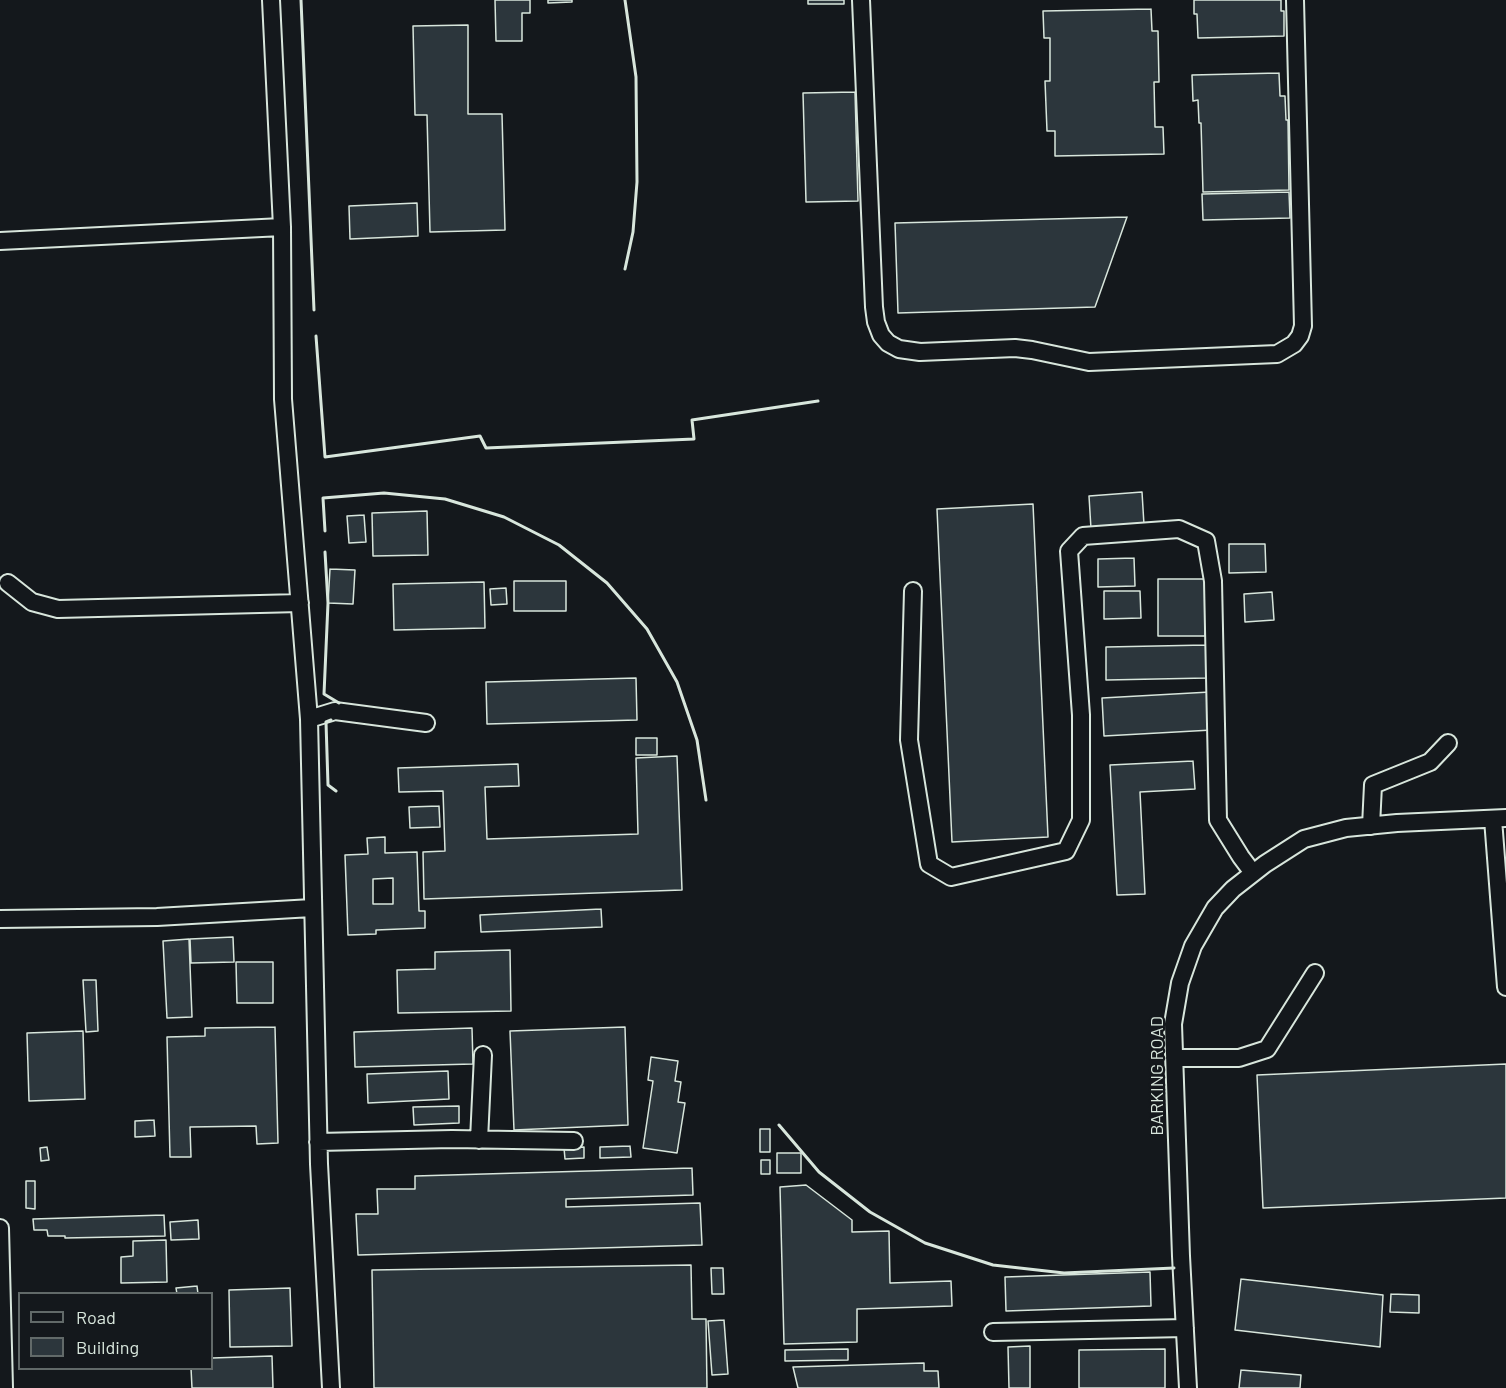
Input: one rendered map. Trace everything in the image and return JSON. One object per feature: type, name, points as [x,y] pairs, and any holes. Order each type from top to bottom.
[{"type":"street","points":[[271,0],[282,227],[283,399],[309,719],[318,1142],[331,1388]]},
{"type":"street","points":[[861,0],[874,307],[881,335],[888,343],[899,349],[920,352],[1016,348],[1089,362],[1277,354],[1287,349],[1300,336],[1303,314],[1295,0]]},
{"type":"street","points":[[0,241],[282,227]]},
{"type":"street","points":[[913,591],[909,740],[929,864],[951,877],[1066,851],[1082,820],[1081,715],[1069,551],[1083,536],[1179,529],[1206,542],[1213,581],[1218,820],[1253,873]]},
{"type":"street","points":[[8,584],[32,602],[58,609],[300,603]]},
{"type":"street","points":[[309,719],[335,711],[426,723]]},
{"type":"street","points":[[1371,825],[1373,785],[1430,762],[1448,743]]},
{"type":"street","points":[[1499,819],[1506,987]]},
{"type":"street","name":"BARKING ROAD","points":[[1188,1388],[1173,1024],[1180,983],[1193,946],[1215,908],[1233,889],[1304,839],[1346,828],[1371,825],[1499,819]]},
{"type":"street","points":[[0,920],[157,917],[312,908]]},
{"type":"street","points":[[1174,1058],[1239,1058],[1267,1049],[1316,974]]},
{"type":"street","points":[[479,1140],[483,1055]]},
{"type":"street","points":[[318,1142],[574,1141]]},
{"type":"street","points":[[0,1228],[4,1388]]},
{"type":"street","points":[[993,1332],[1185,1328]]},
{"type":"building","points":[[495,0],[530,0],[530,13],[522,13],[522,41],[496,41]]},
{"type":"building","points":[[548,0],[572,0],[572,2],[548,3]]},
{"type":"building","points":[[808,0],[844,0],[844,4],[808,4]]},
{"type":"building","points":[[1194,0],[1281,0],[1281,11],[1284,11],[1284,36],[1198,38]]},
{"type":"building","points":[[1151,9],[1152,31],[1158,31],[1159,82],[1154,82],[1155,127],[1163,127],[1164,154],[1055,156],[1055,131],[1047,131],[1045,81],[1050,81],[1050,38],[1044,38],[1043,11]]},
{"type":"building","points":[[468,25],[468,114],[502,114],[505,230],[430,232],[427,115],[415,115],[413,26]]},
{"type":"building","points":[[1279,73],[1280,96],[1285,96],[1286,120],[1288,120],[1289,190],[1203,192],[1201,123],[1199,123],[1198,100],[1193,101],[1192,75]]},
{"type":"building","points":[[855,92],[858,201],[806,202],[803,93]]},
{"type":"building","points":[[1289,192],[1290,218],[1203,220],[1202,194]]},
{"type":"building","points":[[417,203],[418,236],[350,239],[349,206]]},
{"type":"building","points":[[1127,217],[1095,307],[898,313],[895,223]]},
{"type":"building","points":[[1142,492],[1144,525],[1091,529],[1089,496]]},
{"type":"building","points":[[1033,504],[1048,837],[952,842],[937,509]]},
{"type":"building","points":[[427,511],[428,555],[373,556],[372,513]]},
{"type":"building","points":[[364,515],[366,542],[349,543],[347,516]]},
{"type":"building","points":[[1229,544],[1265,544],[1266,572],[1229,573]]},
{"type":"building","points":[[1134,558],[1135,586],[1098,587],[1098,559]]},
{"type":"building","points":[[330,569],[355,570],[353,604],[328,603]]},
{"type":"building","points":[[1158,579],[1205,579],[1205,636],[1158,636]]},
{"type":"building","points":[[514,581],[566,581],[566,611],[514,611]]},
{"type":"building","points":[[484,582],[485,628],[394,630],[393,584]]},
{"type":"building","points":[[506,588],[507,604],[491,605],[490,589]]},
{"type":"building","points":[[1104,591],[1140,591],[1141,618],[1104,619]]},
{"type":"building","points":[[1272,592],[1274,620],[1245,622],[1244,594]]},
{"type":"building","points":[[1206,645],[1207,678],[1106,680],[1106,647]]},
{"type":"building","points":[[636,678],[637,720],[487,724],[486,682]]},
{"type":"building","points":[[1210,692],[1212,730],[1104,736],[1102,698]]},
{"type":"building","points":[[636,738],[657,738],[657,755],[636,755]]},
{"type":"building","points":[[677,756],[682,890],[424,899],[423,852],[445,851],[443,791],[399,792],[398,768],[518,764],[519,786],[485,787],[487,839],[638,834],[636,758]]},
{"type":"building","points":[[1193,761],[1195,789],[1140,792],[1145,894],[1117,895],[1110,765]]},
{"type":"building","points":[[439,806],[440,827],[410,828],[409,807]]},
{"type":"building","points":[[385,837],[385,853],[417,852],[419,911],[425,911],[425,928],[376,930],[376,934],[348,935],[345,855],[368,854],[367,838]],"holes":[[[393,878],[393,904],[373,904],[373,879]]]},
{"type":"building","points":[[601,909],[602,927],[481,932],[480,915]]},
{"type":"building","points":[[233,937],[234,962],[191,963],[190,939]]},
{"type":"building","points":[[189,939],[192,1017],[167,1018],[163,941]]},
{"type":"building","points":[[510,950],[511,1011],[398,1013],[397,970],[435,969],[435,952]]},
{"type":"building","points":[[236,962],[273,962],[273,1003],[237,1003]]},
{"type":"building","points":[[83,980],[96,980],[98,1031],[86,1032]]},
{"type":"building","points":[[275,1027],[278,1143],[257,1144],[256,1126],[190,1127],[191,1157],[170,1157],[167,1037],[205,1036],[205,1028]]},
{"type":"building","points":[[625,1027],[628,1125],[514,1130],[510,1031]]},
{"type":"building","points":[[472,1028],[473,1064],[355,1067],[354,1032]]},
{"type":"building","points":[[83,1031],[85,1099],[29,1101],[27,1033]]},
{"type":"building","points":[[651,1057],[678,1061],[675,1081],[681,1082],[678,1102],[685,1103],[677,1153],[643,1148],[653,1081],[648,1080]]},
{"type":"building","points":[[1506,1064],[1506,1198],[1263,1208],[1257,1075]]},
{"type":"building","points":[[448,1071],[449,1099],[368,1103],[367,1074]]},
{"type":"building","points":[[459,1106],[459,1123],[414,1125],[413,1107]]},
{"type":"building","points":[[154,1120],[155,1136],[135,1137],[135,1121]]},
{"type":"building","points":[[760,1129],[770,1129],[770,1152],[760,1152]]},
{"type":"building","points":[[630,1146],[631,1157],[600,1158],[600,1147]]},
{"type":"building","points":[[47,1147],[49,1160],[41,1161],[40,1148]]},
{"type":"building","points":[[584,1147],[584,1158],[565,1159],[564,1148]]},
{"type":"building","points":[[777,1153],[801,1153],[801,1173],[777,1173]]},
{"type":"building","points":[[761,1160],[770,1160],[770,1174],[761,1174]]},
{"type":"building","points":[[692,1168],[693,1195],[566,1199],[566,1207],[700,1203],[702,1245],[358,1255],[356,1214],[378,1214],[377,1189],[415,1189],[415,1176]]},
{"type":"building","points":[[26,1181],[35,1181],[35,1209],[26,1208]]},
{"type":"building","points":[[806,1185],[852,1220],[852,1232],[889,1231],[890,1283],[951,1281],[952,1306],[857,1309],[857,1342],[784,1344],[780,1187]]},
{"type":"building","points":[[164,1215],[165,1236],[65,1238],[65,1236],[48,1236],[47,1230],[34,1230],[33,1219]]},
{"type":"building","points":[[198,1220],[199,1239],[171,1240],[170,1222]]},
{"type":"building","points":[[166,1240],[167,1282],[121,1283],[121,1257],[133,1256],[133,1241]]},
{"type":"building","points":[[691,1265],[692,1319],[706,1319],[707,1388],[374,1388],[372,1270]]},
{"type":"building","points":[[711,1268],[723,1268],[724,1294],[712,1294]]},
{"type":"building","points":[[1150,1272],[1151,1306],[1006,1311],[1005,1277]]},
{"type":"building","points":[[1241,1279],[1383,1295],[1380,1347],[1235,1330]]},
{"type":"building","points":[[197,1286],[198,1292],[177,1292],[176,1288]]},
{"type":"building","points":[[290,1288],[292,1346],[230,1347],[229,1290]]},
{"type":"building","points":[[1391,1294],[1419,1295],[1419,1313],[1390,1312]]},
{"type":"building","points":[[724,1320],[728,1374],[712,1375],[708,1321]]},
{"type":"building","points":[[1030,1346],[1030,1388],[1009,1388],[1008,1347]]},
{"type":"building","points":[[848,1349],[848,1360],[785,1361],[785,1350]]},
{"type":"building","points":[[1165,1349],[1165,1388],[1079,1388],[1079,1350]]},
{"type":"building","points":[[272,1356],[273,1388],[192,1388],[191,1370],[213,1370],[213,1358]]},
{"type":"building","points":[[924,1363],[924,1371],[938,1371],[939,1388],[798,1388],[793,1367]]},
{"type":"building","points":[[1241,1370],[1301,1375],[1300,1388],[1239,1388]]},
{"type":"wall","points":[[301,0],[314,310]]},
{"type":"wall","points":[[625,0],[636,77],[637,182],[633,232],[625,269]]},
{"type":"wall","points":[[316,336],[325,457],[480,436],[486,448],[694,439],[692,420],[818,401]]},
{"type":"wall","points":[[325,531],[323,498],[384,493],[445,499],[504,517],[559,545],[607,583],[647,629],[677,682],[697,740],[706,800]]},
{"type":"wall","points":[[325,552],[328,603],[324,694],[339,703]]},
{"type":"wall","points":[[331,720],[326,722],[328,785],[336,791]]},
{"type":"wall","points":[[779,1125],[819,1172],[870,1212],[925,1243],[993,1265],[1064,1273],[1174,1268]]}]
